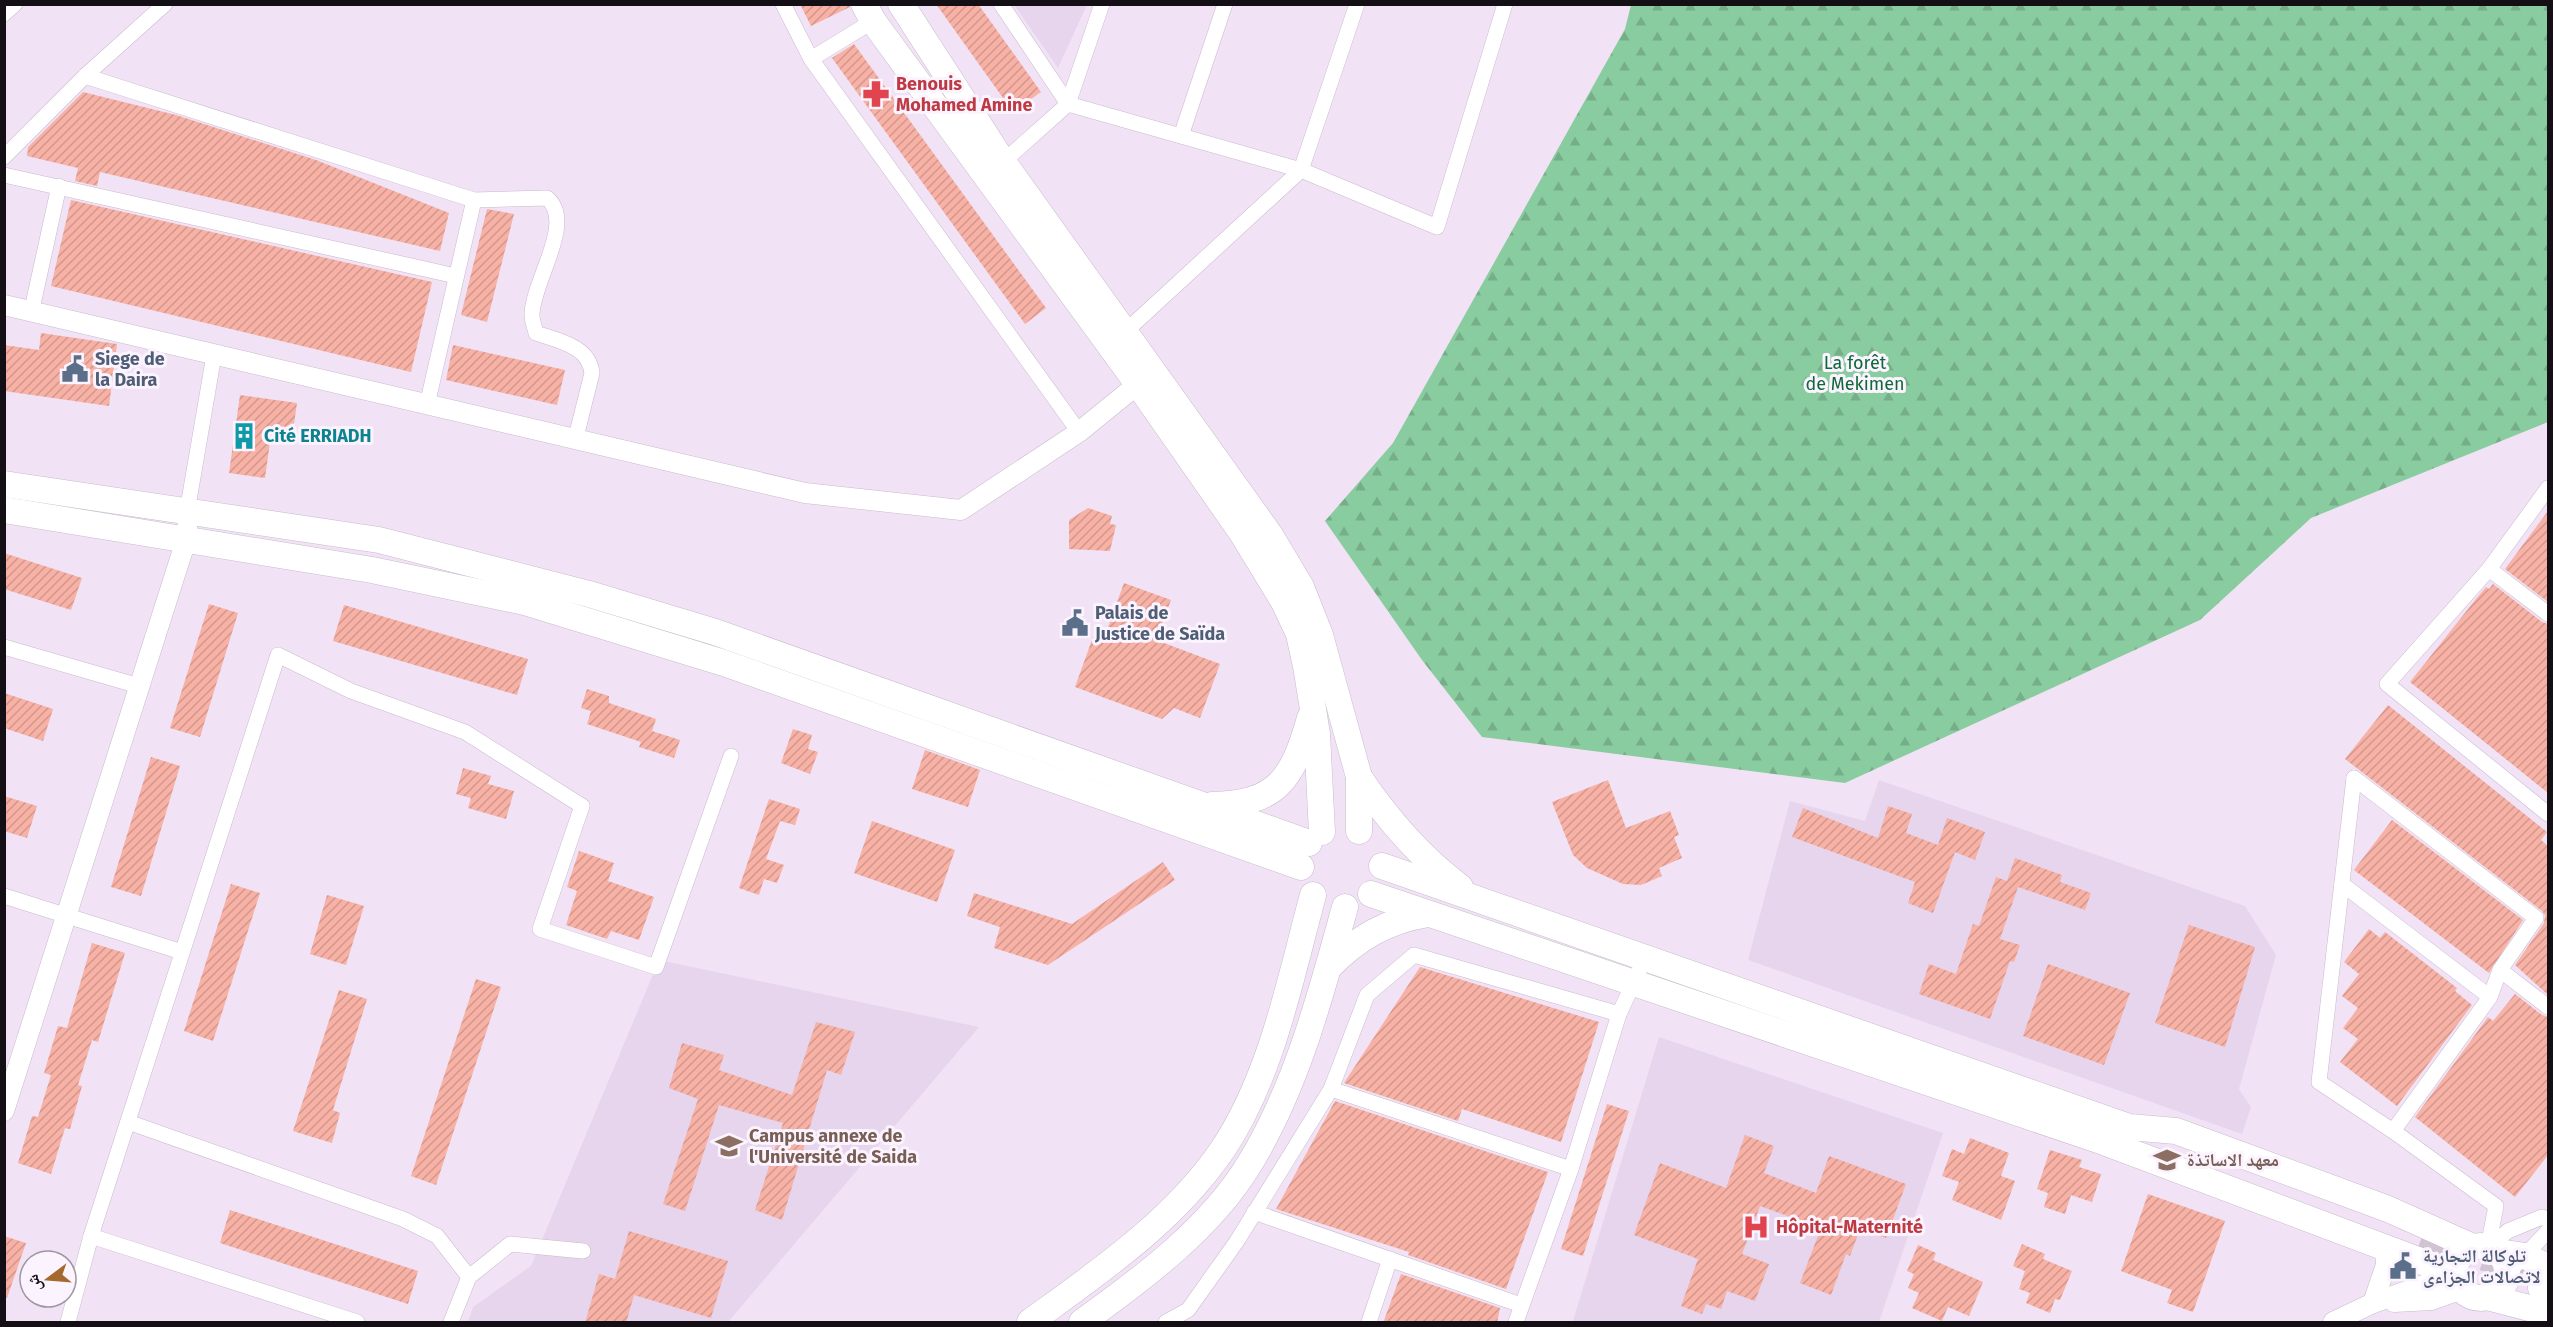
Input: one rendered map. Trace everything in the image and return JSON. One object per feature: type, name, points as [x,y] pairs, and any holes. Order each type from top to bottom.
[{"type":"main road","points":[[901,4],[1003,162],[1270,535],[1301,587],[1320,635],[1359,777],[1359,831]]},
{"type":"main road","points":[[4,484],[379,540],[589,594],[715,632],[1197,805],[1315,837],[1336,827],[1359,831],[1373,842],[1382,866],[1379,881],[1371,894],[1357,904],[1345,907],[1324,904],[1313,895],[1304,882],[1301,867],[1315,837],[1317,734],[1311,712],[1306,666],[1299,634],[1284,602],[1242,533],[1138,384],[869,13]]},
{"type":"main road","points":[[4,510],[187,537],[372,570],[525,602],[724,663],[1301,867]]},
{"type":"main road","points":[[1197,805],[1241,805],[1269,792],[1290,770],[1298,757],[1311,712]]},
{"type":"main road","points":[[1359,777],[1399,831],[1431,863],[1475,898]]},
{"type":"main road","points":[[1382,866],[2129,1127],[2421,1241],[2175,1158],[2104,1142]]},
{"type":"main road","points":[[1371,894],[1634,981],[2104,1142],[2385,1248],[2459,1281],[2478,1298],[2487,1297],[2548,1313]]},
{"type":"main road","points":[[1030,1323],[1089,1280],[1150,1230],[1191,1191],[1224,1148],[1253,1091],[1276,1030],[1313,895]]},
{"type":"main road","points":[[1082,1323],[1170,1252],[1214,1211],[1249,1164],[1281,1103],[1305,1040],[1345,907]]},
{"type":"main road","points":[[1328,969],[1362,937],[1383,926],[1428,914]]},
{"type":"main road","points":[[2129,1127],[2175,1131],[2388,1209],[2492,1255]]},
{"type":"main road","points":[[2487,1297],[2501,1289],[2492,1255]]},
{"type":"main road","points":[[2459,1281],[2460,1257],[2492,1255],[2525,1256],[2547,1281]]},
{"type":"street","points":[[4,14],[15,4]]},
{"type":"street","points":[[4,157],[85,76],[165,4]]},
{"type":"street","points":[[783,4],[811,59],[1079,432]]},
{"type":"street","points":[[1001,4],[1068,104],[1301,170],[1437,227],[1505,4]]},
{"type":"street","points":[[1003,162],[1068,104],[1102,4]]},
{"type":"street","points":[[1181,136],[1225,4]]},
{"type":"street","points":[[1126,331],[1301,170],[1357,4]]},
{"type":"street","points":[[811,59],[869,13]]},
{"type":"street","points":[[85,76],[474,200],[547,198],[555,205],[558,222],[532,315],[536,333],[584,353],[591,362],[592,373],[575,441]]},
{"type":"street","points":[[4,175],[456,276]]},
{"type":"street","points":[[32,309],[59,186]]},
{"type":"street","points":[[427,405],[474,200]]},
{"type":"street","points":[[4,305],[32,309],[214,355],[805,494],[962,510],[1079,432],[1138,384]]},
{"type":"street","points":[[4,1111],[187,537],[187,512],[214,355]]},
{"type":"street","points":[[2548,488],[2489,569],[2387,684],[2548,814]]},
{"type":"street","points":[[2489,569],[2548,614]]},
{"type":"street","points":[[4,647],[140,687]]},
{"type":"street","points":[[68,1323],[91,1236],[278,655],[351,691],[465,732],[582,806],[540,929],[656,967],[731,756]]},
{"type":"street","points":[[2393,1131],[2490,997],[2500,970],[2536,918],[2354,778],[2319,1082],[2393,1131],[2496,1206],[2492,1255]]},
{"type":"street","points":[[2342,884],[2490,997]]},
{"type":"street","points":[[4,896],[182,952]]},
{"type":"street","points":[[1166,1323],[1188,1310],[1254,1212],[1331,1089],[1367,995],[1414,955],[1619,1014]]},
{"type":"street","points":[[1516,1323],[1571,1169],[1619,1014],[1646,958]]},
{"type":"street","points":[[2500,970],[2548,1007]]},
{"type":"street","points":[[1331,1089],[1571,1169]]},
{"type":"street","points":[[128,1122],[403,1219],[436,1236],[469,1277]]},
{"type":"street","points":[[1254,1212],[1521,1305]]},
{"type":"street","points":[[2492,1255],[2508,1231],[2542,1217],[2548,1220]]},
{"type":"street","points":[[2525,1256],[2548,1232]]},
{"type":"street","points":[[91,1236],[357,1323]]},
{"type":"street","points":[[452,1323],[469,1277],[510,1244],[583,1251]]},
{"type":"street","points":[[2373,1303],[2386,1265],[2385,1248]]},
{"type":"street","points":[[1370,1323],[1390,1259]]},
{"type":"street","points":[[2333,1323],[2373,1303],[2459,1281]]},
{"type":"shaded area","points":[[1014,5],[1087,5],[1058,68]]},
{"type":"shaded area","points":[[1879,780],[2245,906],[2276,955],[2239,1089],[2251,1107],[2242,1134],[1748,960],[1790,801],[1865,821]]},
{"type":"shaded area","name":"Campus annexe de l'Université de Saida","points":[[659,960],[979,1027],[728,1322],[468,1322],[473,1307],[531,1266]]},
{"type":"shaded area","name":"Hôpital-Maternité","points":[[1659,1037],[1943,1133],[1879,1322],[1573,1321]]},
{"type":"green space","name":"La forêt de Mekimen","points":[[1631,5],[2548,5],[2548,422],[2311,518],[2200,620],[1845,783],[1482,737],[1422,660],[1325,521],[1393,443],[1625,29]]},
{"type":"building","points":[[800,4],[849,4],[850,7],[811,26]]},
{"type":"building","points":[[936,4],[978,4],[1041,92],[1013,112]]},
{"type":"building","points":[[854,44],[1046,308],[1025,324],[832,58]]},
{"type":"building","points":[[83,92],[176,115],[316,160],[449,213],[440,251],[100,172],[97,186],[75,181],[78,168],[27,156],[28,147]]},
{"type":"building","points":[[71,200],[432,282],[411,372],[51,286]]},
{"type":"building","points":[[487,209],[514,214],[487,322],[461,315]]},
{"type":"building","name":"Siege de la Daira","points":[[41,333],[117,344],[109,406],[4,391],[4,345],[39,350]]},
{"type":"building","points":[[453,345],[565,370],[557,405],[446,380]]},
{"type":"building","name":"Cité ERRIADH","points":[[240,395],[297,403],[293,431],[272,428],[265,478],[229,473]]},
{"type":"building","points":[[1088,508],[1112,516],[1110,524],[1116,525],[1110,551],[1069,549],[1069,520]]},
{"type":"building","points":[[2548,511],[2548,602],[2505,569]]},
{"type":"building","points":[[4,553],[82,578],[71,610],[4,589]]},
{"type":"building","points":[[1124,583],[1171,600],[1156,640],[1220,664],[1200,718],[1174,708],[1162,719],[1075,687],[1093,637],[1103,641]]},
{"type":"building","points":[[2493,584],[2542,622],[2548,624],[2548,793],[2410,682],[2486,587],[2489,589]]},
{"type":"building","points":[[209,604],[238,613],[200,737],[170,728]]},
{"type":"building","points":[[344,605],[528,659],[517,695],[333,641]]},
{"type":"building","points":[[587,689],[609,696],[609,703],[656,719],[652,731],[680,740],[674,758],[639,747],[641,742],[587,724],[591,711],[581,708]]},
{"type":"building","points":[[4,693],[53,709],[43,741],[4,728]]},
{"type":"building","points":[[2388,705],[2547,832],[2541,840],[2548,846],[2548,995],[2515,965],[2544,923],[2545,915],[2542,911],[2345,759]]},
{"type":"building","points":[[793,729],[812,735],[808,749],[818,752],[810,774],[781,763]]},
{"type":"building","points":[[925,750],[980,770],[968,807],[912,789]]},
{"type":"building","points":[[151,757],[180,766],[141,896],[111,887]]},
{"type":"building","points":[[463,768],[491,776],[488,784],[514,791],[506,819],[468,808],[471,798],[456,794]]},
{"type":"building","points":[[1608,780],[1626,828],[1670,811],[1679,835],[1674,837],[1682,858],[1659,868],[1662,876],[1641,885],[1623,884],[1587,868],[1573,855],[1552,802]]},
{"type":"building","points":[[4,796],[37,806],[27,838],[4,831]]},
{"type":"building","points":[[769,799],[800,809],[795,825],[780,821],[766,859],[784,865],[777,883],[764,879],[759,895],[739,888]]},
{"type":"building","points":[[1888,806],[1912,814],[1906,833],[1938,845],[1947,818],[1985,832],[1975,860],[1955,852],[1933,913],[1908,903],[1915,882],[1792,837],[1803,808],[1878,838]]},
{"type":"building","points":[[2392,820],[2523,920],[2489,973],[2354,870]]},
{"type":"building","points":[[872,821],[955,850],[937,902],[854,873]]},
{"type":"building","points":[[579,851],[614,863],[608,881],[654,897],[639,940],[611,931],[607,939],[566,925],[577,891],[567,887]]},
{"type":"building","points":[[2015,858],[2062,875],[2060,882],[2091,893],[2085,910],[2018,887],[2000,939],[2020,945],[2014,962],[2010,961],[1990,1019],[1919,994],[1929,964],[1956,974],[1973,924],[1979,926],[1996,877],[2007,881]]},
{"type":"building","points":[[1163,862],[1175,880],[1048,965],[994,948],[1000,927],[967,916],[974,893],[1072,924]]},
{"type":"building","points":[[231,884],[260,893],[213,1041],[184,1031]]},
{"type":"building","points":[[327,895],[364,906],[346,965],[310,954]]},
{"type":"building","points":[[2189,925],[2255,947],[2225,1047],[2155,1023]]},
{"type":"building","points":[[2369,929],[2380,938],[2385,932],[2457,988],[2455,991],[2472,1005],[2397,1106],[2340,1062],[2358,1039],[2343,1028],[2358,1008],[2342,996],[2359,974],[2344,962]]},
{"type":"building","points":[[92,943],[125,953],[98,1042],[92,1040],[78,1085],[82,1086],[70,1129],[65,1128],[51,1174],[18,1163],[32,1116],[38,1117],[51,1075],[44,1073],[58,1026],[67,1028]]},
{"type":"building","points":[[2048,964],[2130,993],[2104,1065],[2023,1036]]},
{"type":"building","points":[[1420,967],[1599,1022],[1561,1142],[1462,1109],[1458,1121],[1344,1083]]},
{"type":"building","points":[[476,979],[501,987],[436,1185],[411,1176]]},
{"type":"building","points":[[339,990],[367,999],[333,1110],[340,1113],[332,1143],[293,1131]]},
{"type":"building","points":[[2515,994],[2548,1017],[2548,1155],[2515,1197],[2415,1117],[2488,1017],[2493,1021]]},
{"type":"building","points":[[816,1022],[855,1032],[841,1075],[827,1070],[782,1220],[755,1210],[783,1123],[719,1105],[685,1211],[663,1204],[698,1099],[669,1088],[682,1043],[724,1055],[719,1070],[792,1095]]},
{"type":"building","points":[[1335,1101],[1548,1172],[1506,1289],[1408,1255],[1409,1252],[1276,1209]]},
{"type":"building","points":[[1607,1104],[1629,1111],[1583,1256],[1561,1249]]},
{"type":"building","points":[[1745,1135],[1774,1146],[1764,1173],[1816,1193],[1829,1156],[1906,1184],[1886,1238],[1860,1229],[1850,1256],[1846,1254],[1831,1295],[1800,1283],[1821,1228],[1760,1206],[1742,1254],[1769,1264],[1755,1301],[1727,1291],[1721,1309],[1706,1304],[1702,1314],[1681,1306],[1698,1259],[1634,1235],[1660,1163],[1726,1188]]},
{"type":"building","points":[[1970,1138],[2009,1153],[2001,1176],[2015,1181],[2001,1220],[1952,1200],[1959,1182],[1942,1176],[1952,1149],[1964,1154]]},
{"type":"building","points":[[2050,1150],[2082,1160],[2079,1167],[2101,1174],[2092,1202],[2071,1195],[2065,1214],[2044,1207],[2048,1193],[2037,1189]]},
{"type":"building","points":[[2148,1194],[2225,1221],[2193,1312],[2167,1303],[2172,1290],[2121,1271]]},
{"type":"building","points":[[230,1210],[418,1271],[408,1304],[220,1243]]},
{"type":"building","points":[[629,1231],[728,1261],[711,1318],[634,1295],[626,1323],[585,1323],[599,1274],[615,1279]]},
{"type":"building","points":[[4,1236],[26,1243],[24,1249],[18,1249],[18,1266],[7,1298],[4,1297]]},
{"type":"building","points":[[2022,1244],[2045,1254],[2043,1259],[2072,1271],[2060,1300],[2055,1299],[2050,1313],[2026,1303],[2030,1293],[2019,1289],[2025,1271],[2013,1266]]},
{"type":"building","points":[[1918,1245],[1936,1253],[1933,1260],[1983,1282],[1969,1316],[1948,1307],[1942,1321],[1912,1308],[1919,1293],[1908,1288],[1914,1274],[1907,1271]]},
{"type":"building","points":[[1401,1274],[1500,1308],[1497,1323],[1383,1323]]},
{"type":"tunnel","points":[[2419,1245],[2461,1260]]},
{"type":"tunnel","points":[[2447,1245],[2546,1279]]},
{"type":"place","name":"Benouis Mohamed Amine","points":[[876,94]]},
{"type":"place","name":"Siege de la Daira","points":[[75,369]]},
{"type":"place","name":"Cité ERRIADH","points":[[244,436]]},
{"type":"place","name":"Palais de Justice de Saïda","points":[[1075,623]]},
{"type":"place","name":"Campus annexe de l'Université de Saida","points":[[729,1146]]},
{"type":"place","name":"معهد الاساتذة","points":[[2167,1160]]},
{"type":"place","name":"Hôpital-Maternité","points":[[1756,1227]]},
{"type":"place","name":"تلوكالة التجارية لاتصالات الجزاءى","points":[[2403,1266]]}]
